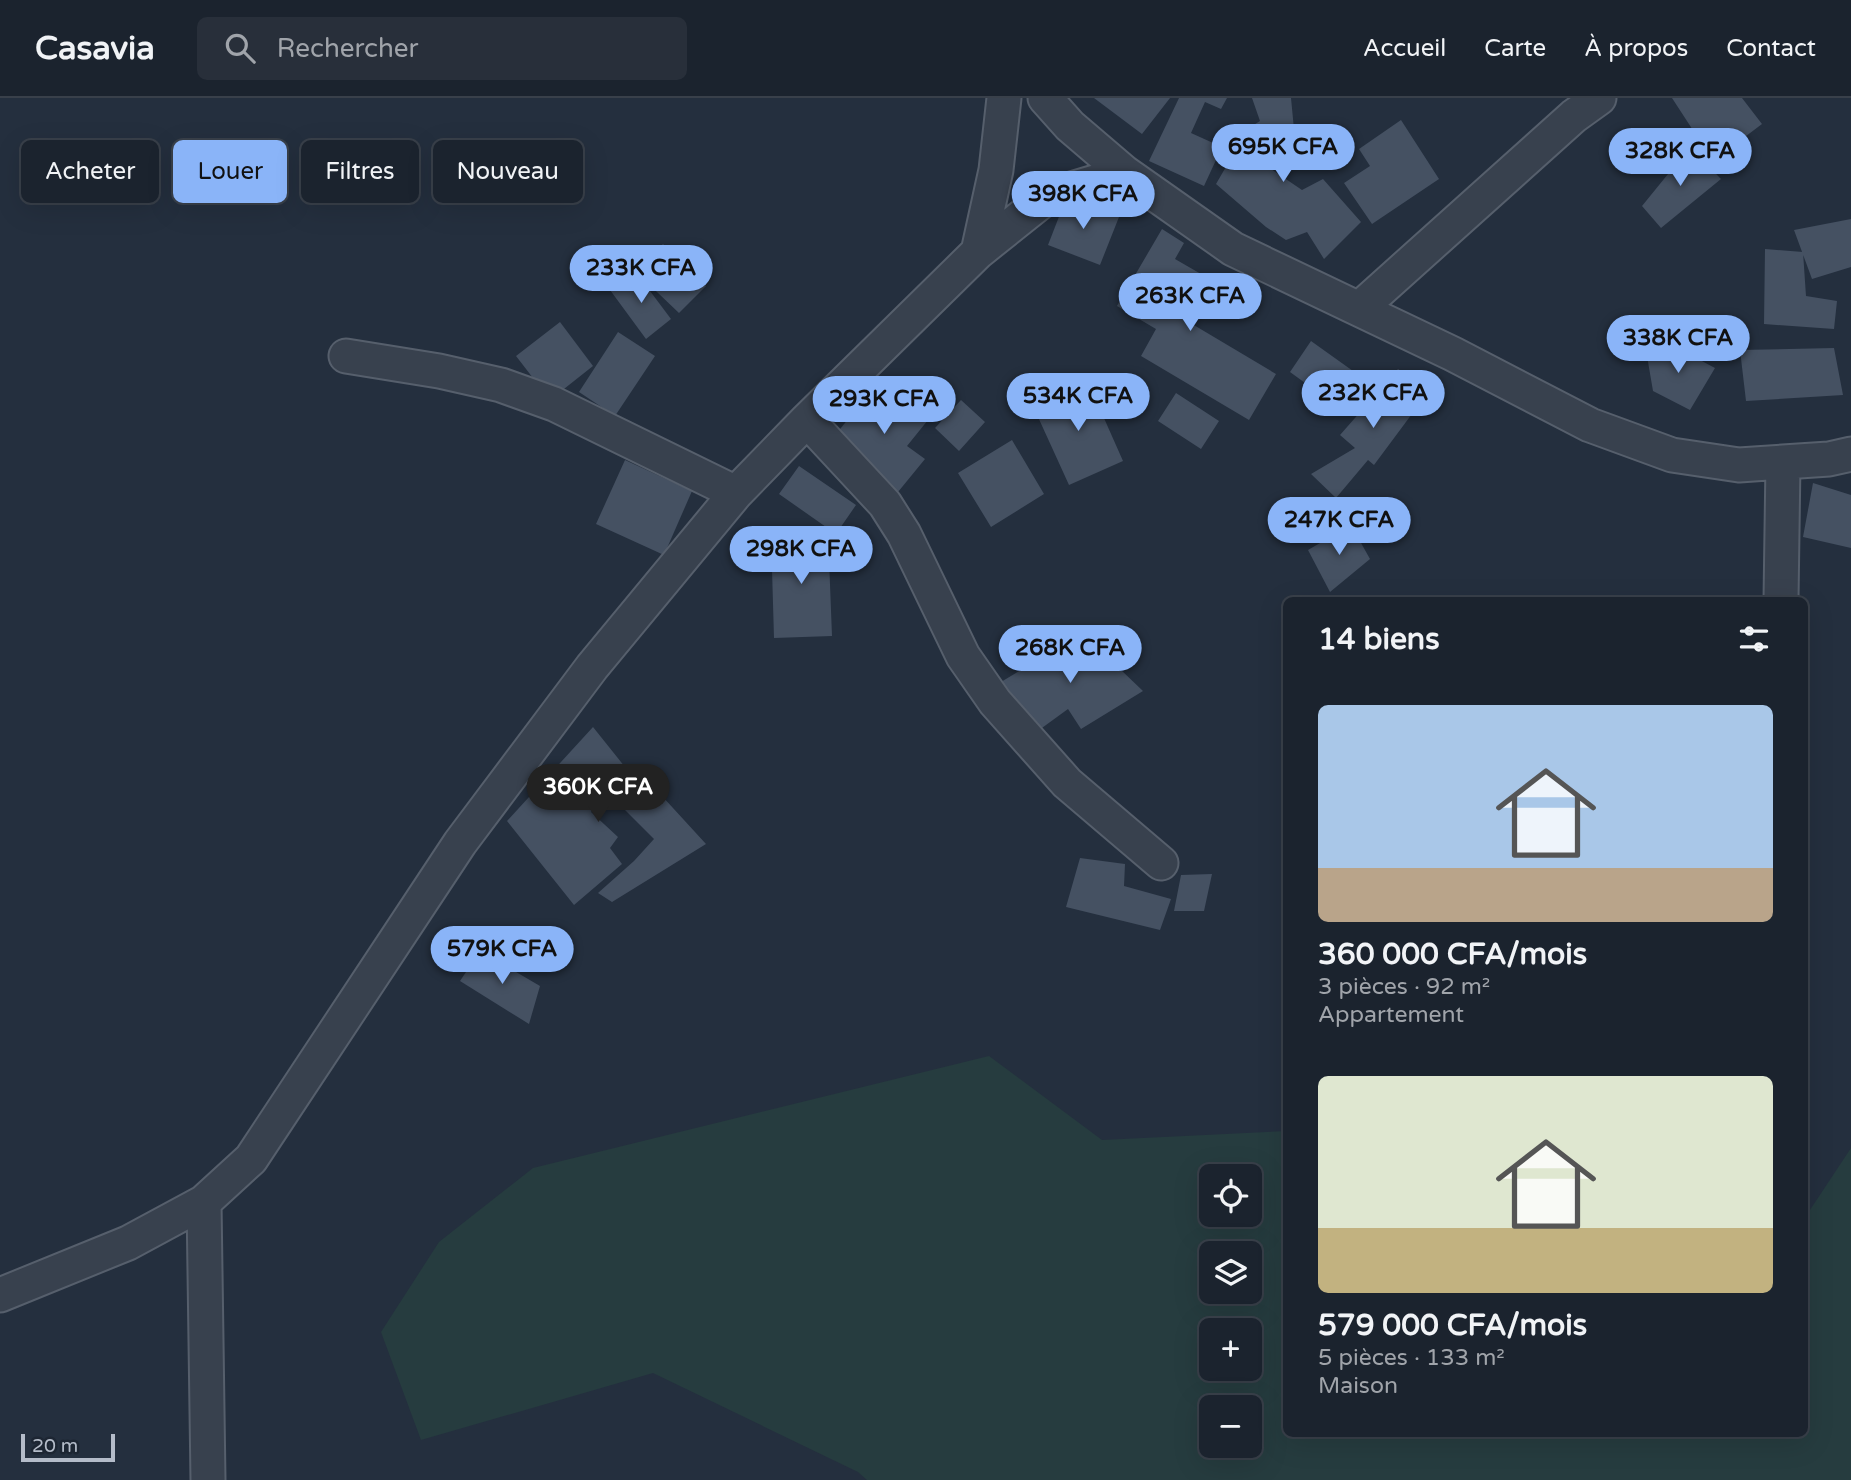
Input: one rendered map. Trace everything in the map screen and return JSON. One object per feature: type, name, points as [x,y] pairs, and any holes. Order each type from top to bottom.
[{"type":"street","points":[[978,252],[996,170],[1003,98]]},
{"type":"street","points":[[1045,98],[1070,126],[1125,173],[1233,249],[1453,354],[1590,425],[1672,456],[1739,465],[1829,459],[1851,454]]},
{"type":"street","points":[[1359,309],[1574,116],[1599,98]]},
{"type":"street","points":[[0,1295],[128,1242],[204,1202],[251,1160],[460,843],[592,667],[736,494],[807,420],[978,252],[1048,195],[1125,173]]},
{"type":"street","points":[[346,356],[501,385],[554,404],[736,494]]},
{"type":"street","points":[[807,420],[885,504],[904,534],[963,656],[995,702],[1067,783],[1161,863]]},
{"type":"street","points":[[1781,597],[1783,462]]},
{"type":"street","points":[[204,1202],[208,1480]]},
{"type":"green space","points":[[989,1056],[1102,1140],[1283,1131],[1283,1437],[1808,1437],[1808,1213],[1851,1148],[1851,1480],[867,1480],[858,1472],[653,1373],[421,1440],[381,1332],[439,1242],[533,1168]]},
{"type":"building","points":[[1094,98],[1170,98],[1142,134]]},
{"type":"building","points":[[1179,98],[1227,98],[1221,109],[1205,102],[1191,133],[1222,147],[1204,186],[1149,161]]},
{"type":"building","points":[[1252,98],[1291,98],[1296,150],[1249,154],[1302,190],[1323,179],[1361,222],[1324,259],[1307,232],[1286,240],[1266,227],[1216,184],[1234,153],[1236,136],[1260,121]]},
{"type":"building","points":[[1672,98],[1742,98],[1762,124],[1713,161]]},
{"type":"building","points":[[1401,120],[1439,179],[1372,224],[1344,183],[1370,166],[1359,149]]},
{"type":"building","points":[[1690,147],[1721,179],[1661,228],[1642,206]]},
{"type":"building","points":[[1067,196],[1119,217],[1100,265],[1048,245]]},
{"type":"building","points":[[1851,219],[1851,267],[1812,279],[1794,230]]},
{"type":"building","points":[[1162,229],[1184,243],[1175,259],[1201,274],[1177,315],[1276,374],[1249,420],[1141,356],[1156,329],[1117,306]]},
{"type":"building","points":[[663,244],[706,286],[679,313],[636,272]]},
{"type":"building","points":[[1765,249],[1803,252],[1806,296],[1837,301],[1834,329],[1764,324]]},
{"type":"building","points":[[635,271],[671,319],[646,339],[610,290]]},
{"type":"building","points":[[560,322],[593,366],[550,400],[516,356]]},
{"type":"building","points":[[618,332],[655,356],[615,416],[579,392]]},
{"type":"building","points":[[1311,341],[1360,376],[1338,407],[1290,372]]},
{"type":"building","points":[[1666,342],[1715,368],[1690,410],[1653,391],[1647,356]]},
{"type":"building","points":[[1834,348],[1843,395],[1746,401],[1740,350]]},
{"type":"building","points":[[1398,369],[1429,391],[1374,465],[1368,460],[1336,498],[1311,474],[1355,448],[1340,435]]},
{"type":"building","points":[[879,380],[928,420],[907,446],[925,459],[898,492],[833,438]]},
{"type":"building","points":[[1088,382],[1123,461],[1069,485],[1033,406]]},
{"type":"building","points":[[1176,393],[1219,421],[1201,449],[1158,421]]},
{"type":"building","points":[[961,400],[985,422],[959,451],[935,428]]},
{"type":"building","points":[[1012,440],[1044,494],[991,527],[958,473]]},
{"type":"building","points":[[625,460],[692,491],[664,555],[596,524]]},
{"type":"building","points":[[799,466],[856,505],[836,534],[779,494]]},
{"type":"building","points":[[1813,483],[1851,495],[1851,548],[1803,537]]},
{"type":"building","points":[[1351,525],[1370,559],[1330,592],[1308,550]]},
{"type":"building","points":[[828,533],[832,636],[774,638],[771,535]]},
{"type":"building","points":[[1089,629],[1121,670],[1143,691],[1081,729],[1068,709],[1035,733],[996,685]]},
{"type":"building","points":[[593,727],[625,767],[641,793],[651,784],[706,844],[612,902],[598,893],[654,839],[607,792],[591,812],[618,837],[610,848],[622,864],[574,905],[507,821]]},
{"type":"building","points":[[1080,858],[1125,864],[1124,886],[1171,899],[1160,930],[1066,907]]},
{"type":"building","points":[[1212,874],[1204,911],[1174,911],[1181,875]]},
{"type":"building","points":[[480,951],[540,986],[529,1024],[460,981]]}]
